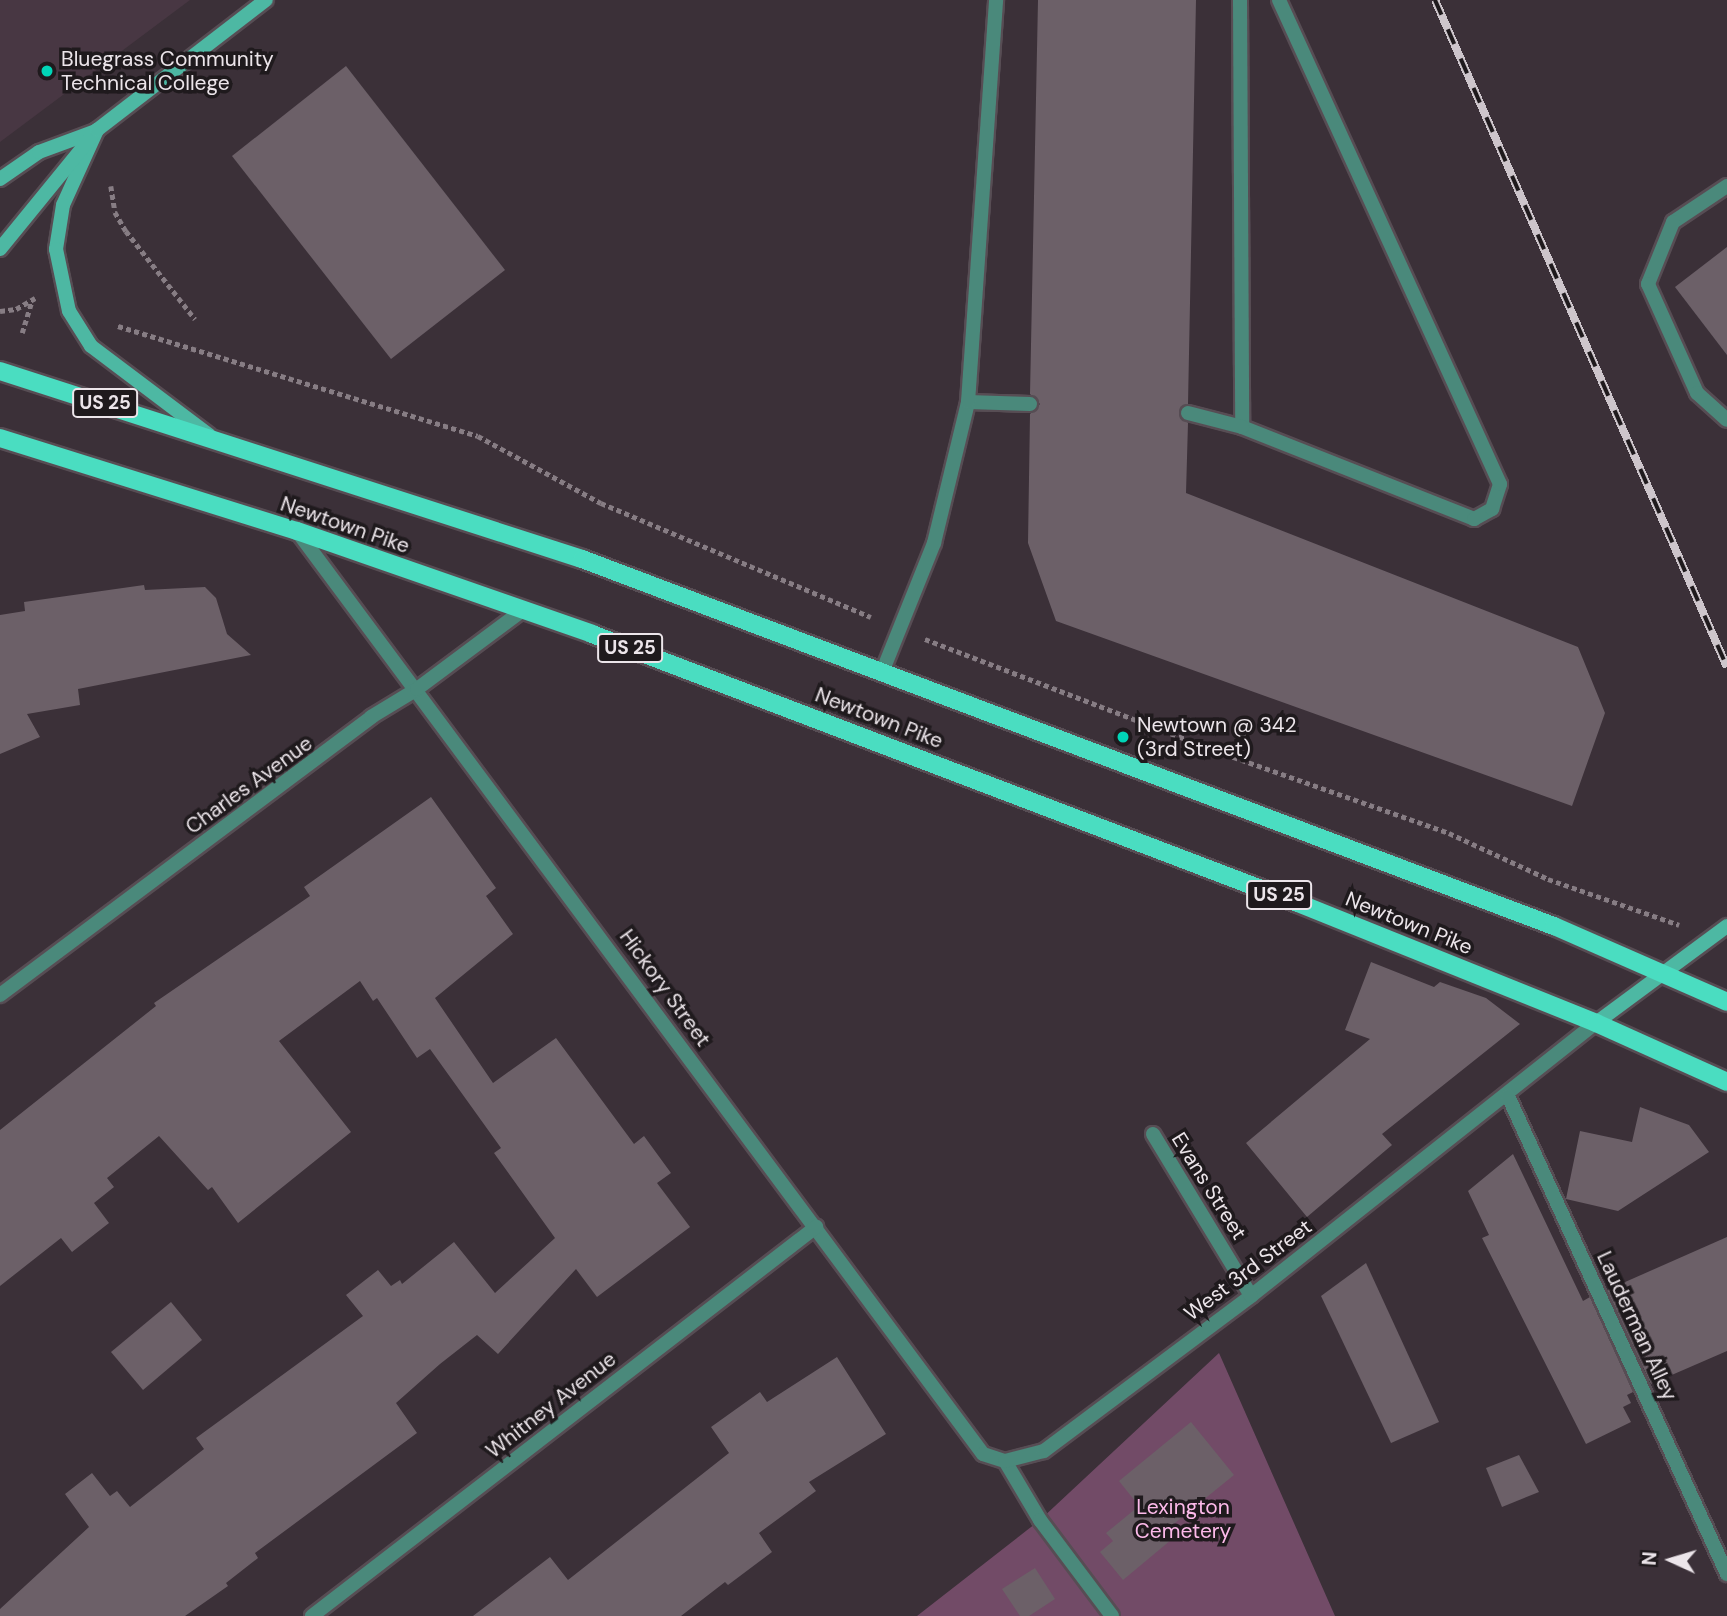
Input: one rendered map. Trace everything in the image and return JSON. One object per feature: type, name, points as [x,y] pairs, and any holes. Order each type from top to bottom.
[{"type":"main road","points":[[0,249],[97,130],[266,0]]},
{"type":"main road","points":[[0,179],[39,152],[97,130]]},
{"type":"main road","points":[[97,130],[63,205],[56,249],[69,311],[91,346],[210,435]]},
{"type":"main road","name":"Newtown Pike","points":[[0,371],[210,435],[582,559],[883,670],[1661,971],[1727,1002]]},
{"type":"main road","name":"Newtown Pike","points":[[0,438],[297,531],[523,610],[1102,827],[1596,1023],[1727,1082]]},
{"type":"main road","points":[[1596,1023],[1661,971],[1727,926]]},
{"type":"street","points":[[883,670],[934,543],[968,402],[996,0]]},
{"type":"street","points":[[1240,0],[1242,427]]},
{"type":"street","points":[[1188,413],[1242,427],[1474,519],[1492,509],[1500,484],[1279,0]]},
{"type":"street","points":[[1725,414],[1697,393],[1648,284],[1673,222],[1727,186]]},
{"type":"street","points":[[968,402],[1030,404]]},
{"type":"street","name":"Hickory Street","points":[[297,531],[417,689],[982,1454],[1005,1461]]},
{"type":"street","name":"Charles Avenue","points":[[0,995],[372,716],[417,689],[523,610]]},
{"type":"street","name":"West 3rd Street","points":[[1005,1461],[1044,1451],[1251,1296],[1508,1096],[1596,1023]]},
{"type":"street","name":"Lauderman Alley","points":[[1508,1096],[1727,1574]]},
{"type":"street","name":"Evans Street","points":[[1153,1134],[1251,1296]]},
{"type":"street","name":"Whitney Avenue","points":[[312,1616],[816,1227]]},
{"type":"street","points":[[1005,1461],[1040,1520],[1111,1616]]},
{"type":"path","points":[[111,186],[116,212],[126,230],[195,319]]},
{"type":"path","points":[[0,311],[32,301],[42,292]]},
{"type":"path","points":[[22,334],[32,301]]},
{"type":"path","points":[[109,319],[149,338],[478,436],[601,503],[898,629],[1225,754],[1449,833],[1548,879],[1672,922]]},
{"type":"shaded area","name":"Bluegrass Community Technical College","points":[[0,0],[190,0],[0,142]]},
{"type":"green space","name":"Lexington Cemetery","points":[[1219,1353],[1335,1616],[917,1616],[1040,1520]]},
{"type":"building","points":[[1038,0],[1196,0],[1188,404],[1179,411],[1188,423],[1186,493],[1578,647],[1605,713],[1572,806],[1056,621],[1028,543],[1030,414],[1040,404],[1030,394]]},
{"type":"building","points":[[346,66],[505,270],[391,359],[232,156]]},
{"type":"building","points":[[1727,247],[1727,355],[1675,287]]},
{"type":"building","points":[[144,585],[145,590],[205,587],[216,598],[227,634],[251,655],[78,689],[80,705],[27,714],[40,737],[0,754],[0,615],[25,611],[24,602]]},
{"type":"building","points":[[431,797],[496,888],[486,896],[513,934],[435,998],[493,1083],[556,1038],[634,1144],[644,1136],[671,1173],[657,1183],[690,1227],[597,1297],[576,1269],[498,1354],[477,1335],[396,1403],[417,1433],[255,1553],[258,1558],[226,1583],[228,1586],[185,1616],[0,1616],[0,1609],[89,1527],[65,1494],[92,1473],[110,1496],[117,1491],[130,1507],[204,1449],[196,1438],[363,1316],[346,1295],[378,1270],[391,1286],[400,1280],[402,1284],[454,1242],[495,1293],[555,1238],[494,1153],[501,1148],[430,1049],[417,1058],[377,998],[373,1001],[360,981],[279,1041],[351,1132],[238,1223],[212,1187],[208,1190],[159,1136],[107,1178],[114,1187],[94,1203],[109,1223],[72,1252],[61,1238],[0,1286],[0,1130],[156,1006],[154,1003],[310,896],[304,887]]},
{"type":"building","points":[[1371,962],[1434,987],[1440,982],[1486,998],[1520,1024],[1382,1134],[1392,1145],[1307,1217],[1246,1143],[1370,1039],[1345,1030]]},
{"type":"building","points":[[1640,1107],[1689,1125],[1709,1152],[1618,1211],[1566,1199],[1580,1131],[1632,1142]]},
{"type":"building","points":[[1513,1154],[1583,1301],[1590,1297],[1633,1392],[1627,1395],[1631,1403],[1623,1407],[1631,1422],[1586,1444],[1482,1238],[1489,1235],[1468,1191]]},
{"type":"building","points":[[1727,1237],[1727,1351],[1651,1384],[1607,1290]]},
{"type":"building","points":[[1366,1263],[1439,1422],[1391,1443],[1321,1296]]},
{"type":"building","points":[[171,1302],[202,1340],[143,1390],[111,1352]]},
{"type":"building","points":[[837,1357],[886,1434],[809,1482],[816,1491],[759,1533],[772,1552],[728,1585],[725,1582],[681,1616],[473,1616],[550,1557],[568,1580],[729,1453],[711,1427],[760,1392],[767,1402]]},
{"type":"building","points":[[1191,1422],[1234,1475],[1170,1527],[1177,1535],[1123,1580],[1100,1552],[1113,1541],[1106,1533],[1139,1506],[1119,1481]]},
{"type":"building","points":[[1519,1455],[1539,1492],[1502,1507],[1486,1468]]},
{"type":"building","points":[[1035,1568],[1055,1599],[1029,1616],[1020,1616],[1002,1589]]},
{"type":"railway","points":[[1435,0],[1727,667]]},
{"type":"place","name":"Bluegrass Community Technical College","points":[[47,71]]},
{"type":"place","name":"Newtown @ 342 (3rd Street)","points":[[1123,737]]}]
